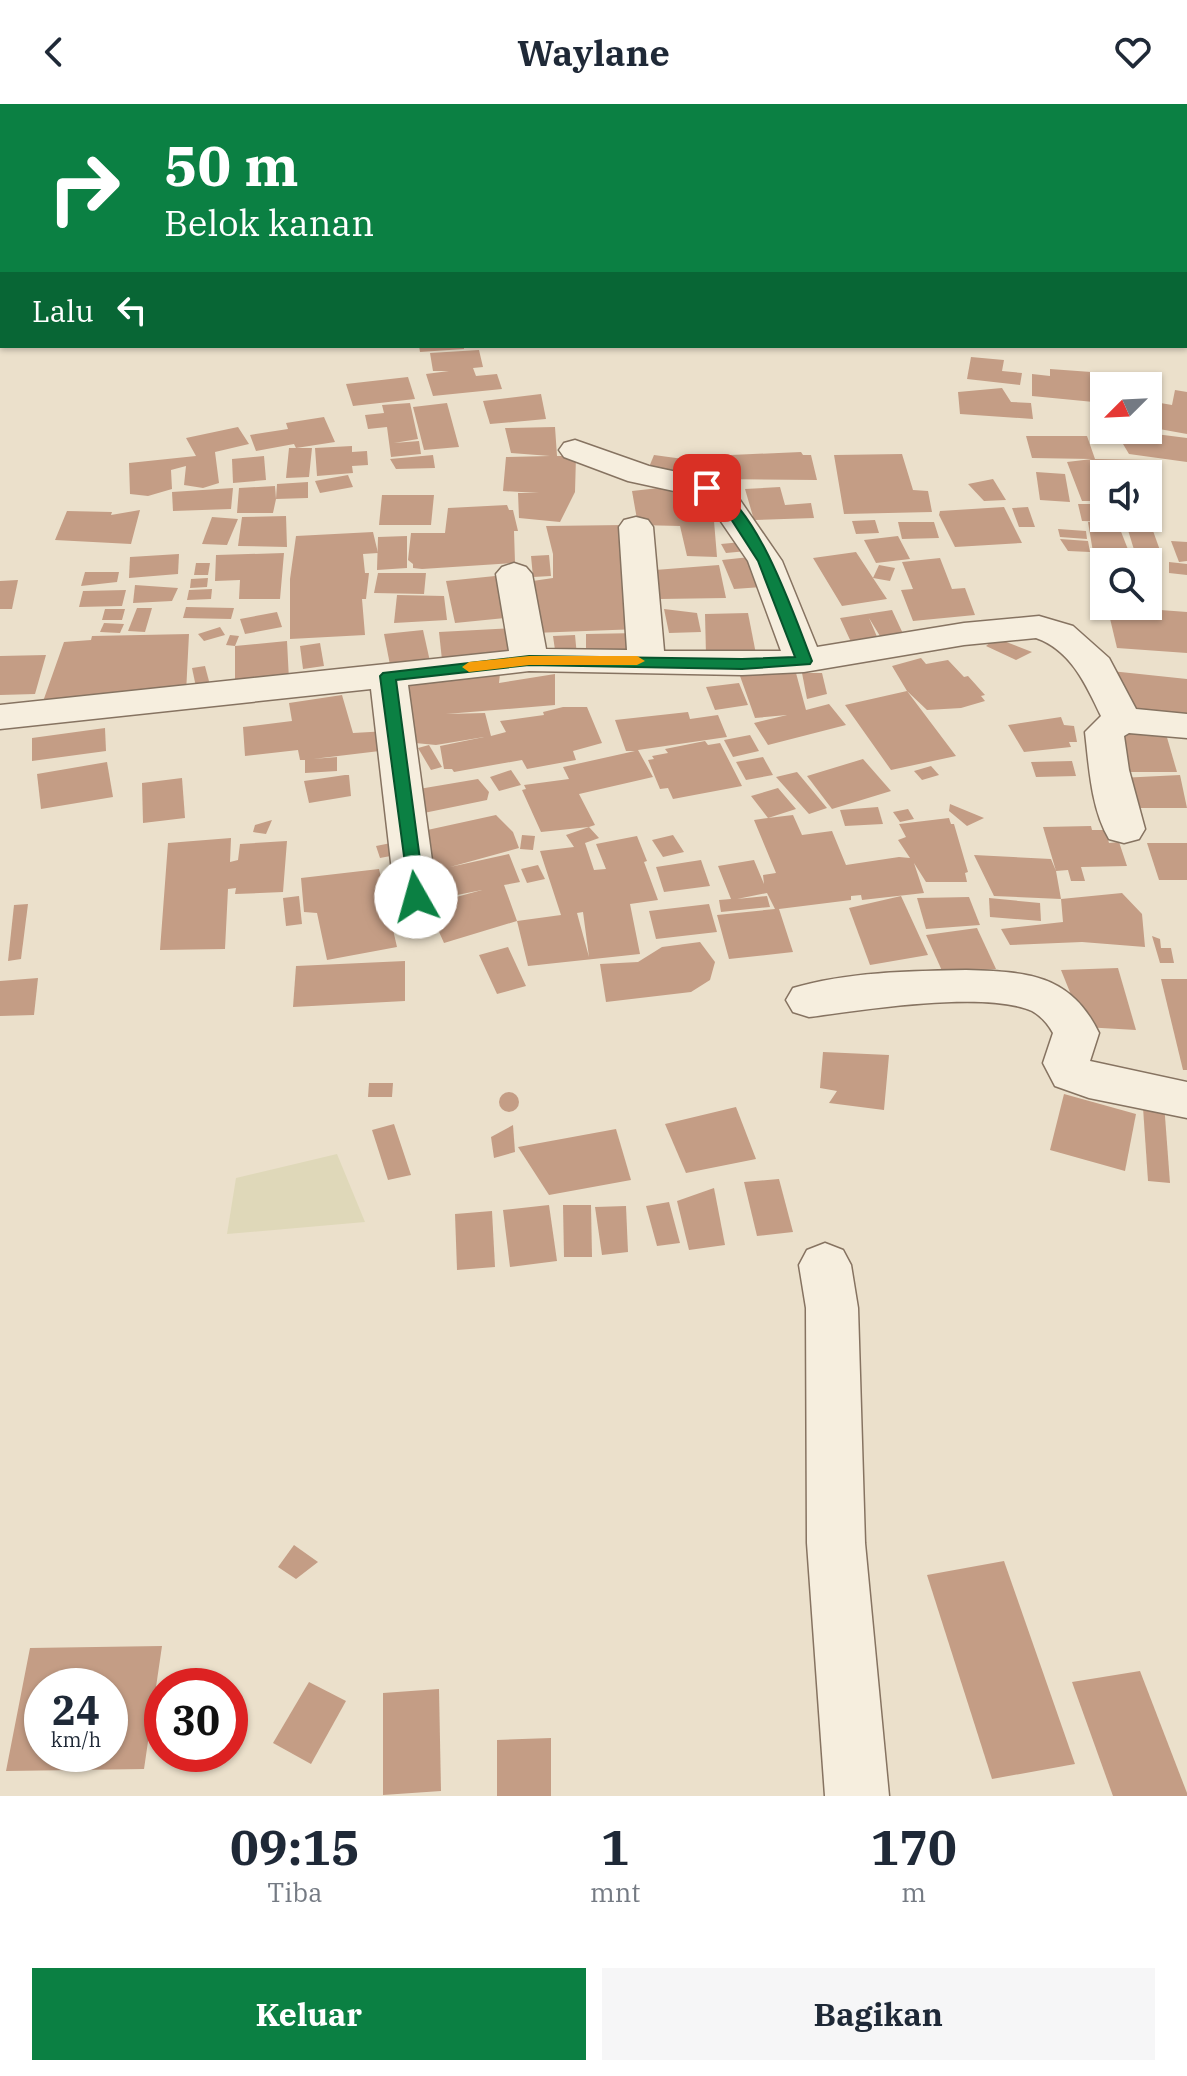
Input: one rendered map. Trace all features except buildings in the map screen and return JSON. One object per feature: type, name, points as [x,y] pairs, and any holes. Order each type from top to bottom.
[{"type":"street","points":[[575,450],[640,474],[707,488],[719,494],[765,561],[804,661]]},
{"type":"street","points":[[636,527],[646,661]]},
{"type":"street","points":[[514,574],[529,660]]},
{"type":"street","points":[[0,717],[529,660],[742,664],[804,661],[964,634],[1039,627],[1060,634],[1096,666],[1122,720]]},
{"type":"street","points":[[388,676],[416,897]]},
{"type":"street","points":[[1124,829],[1109,770],[1104,732],[1122,720],[1187,726]]},
{"type":"street","points":[[809,1000],[927,987],[1021,993],[1049,1001],[1070,1020],[1076,1033],[1066,1063],[1072,1073],[1089,1080],[1187,1100]]},
{"type":"street","points":[[825,1265],[832,1308],[836,1543],[857,1796]]},
{"type":"shaded area","points":[[337,1154],[365,1222],[227,1234],[236,1178]]},
{"type":"slow traffic","points":[[469,667],[529,660],[637,661]]},
{"type":"route","points":[[416,897],[388,676],[529,660],[742,664],[804,661],[765,561],[727,502],[707,488]]}]
